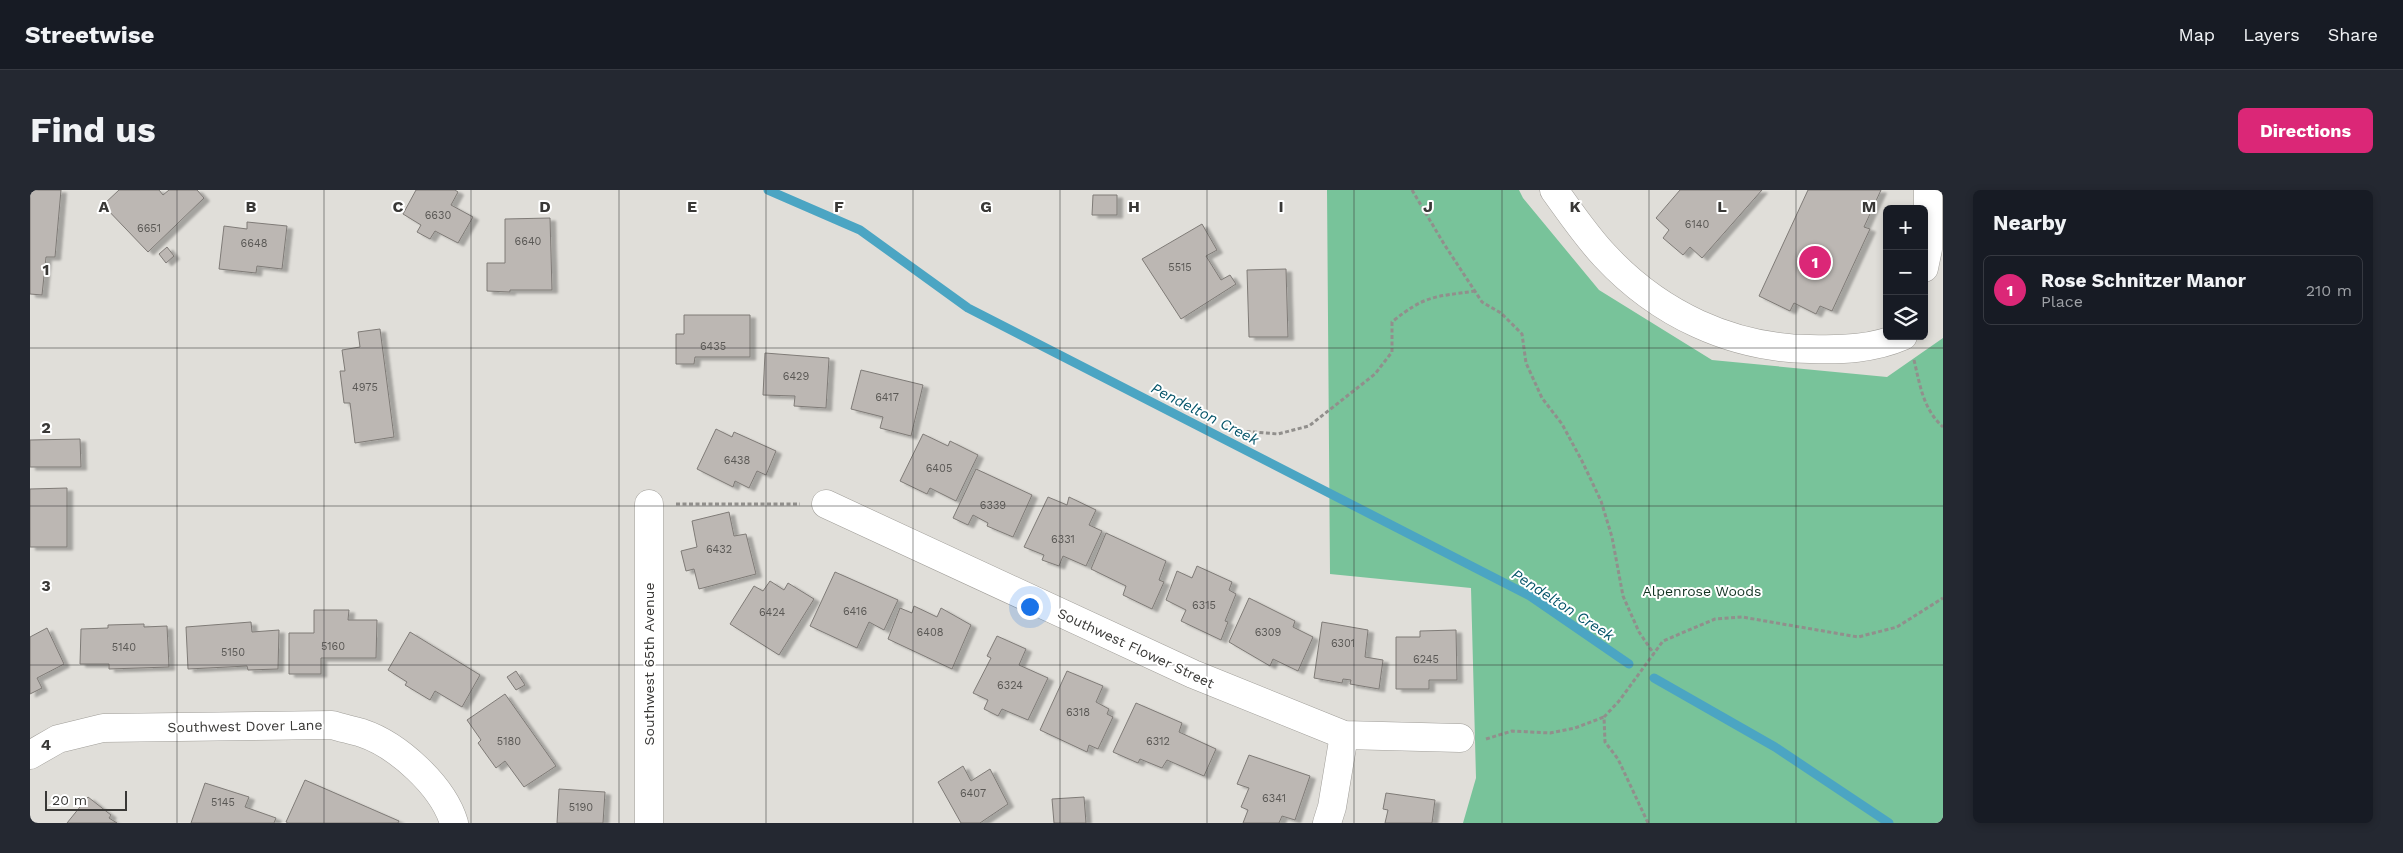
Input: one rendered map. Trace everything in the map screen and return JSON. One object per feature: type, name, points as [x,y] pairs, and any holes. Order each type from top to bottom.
[{"type":"street","points":[[1554,190],[1604,256],[1638,287],[1690,322],[1751,344],[1784,349],[1849,350],[1888,343],[1908,345]]},
{"type":"street","points":[[1928,190],[1928,250]]},
{"type":"street","name":"Southwest 65th Avenue","points":[[649,504],[649,823]]},
{"type":"street","name":"Southwest Flower Street","points":[[826,504],[1193,674],[1344,735],[1460,738]]},
{"type":"street","name":"Southwest Dover Lane","points":[[30,755],[58,739],[103,728],[332,725],[363,734],[389,747],[418,768],[436,790],[454,823]]},
{"type":"street","points":[[1327,823],[1332,807],[1344,735]]},
{"type":"path","points":[[1412,190],[1482,302],[1501,312],[1522,334],[1526,363],[1542,398],[1570,439],[1601,501],[1612,537],[1623,596],[1639,632],[1654,654]]},
{"type":"path","points":[[1227,430],[1278,434],[1309,426],[1375,374],[1392,352],[1392,322],[1412,306],[1437,295],[1474,291]]},
{"type":"path","points":[[1908,345],[1925,402],[1935,420],[1943,427]]},
{"type":"path","points":[[649,504],[826,504]]},
{"type":"path","points":[[1460,738],[1488,739],[1512,731],[1550,734],[1575,728],[1604,716],[1619,701],[1663,641],[1715,619],[1742,617],[1858,638],[1897,627],[1943,598]]},
{"type":"path","points":[[1604,716],[1605,742],[1618,759],[1648,823]]},
{"type":"green space","name":"Alpenrose Woods","points":[[1327,190],[1519,190],[1523,198],[1599,290],[1712,360],[1887,377],[1943,338],[1943,823],[1463,823],[1476,778],[1471,588],[1330,574]]},
{"type":"building","points":[[30,190],[61,190],[55,257],[46,257],[42,295],[30,294]]},
{"type":"building","points":[[119,190],[159,190],[163,195],[169,190],[197,190],[204,198],[148,252],[103,205]]},
{"type":"building","points":[[416,190],[455,190],[458,192],[451,205],[473,217],[458,243],[435,231],[430,239],[417,232],[421,225],[403,214]]},
{"type":"building","points":[[1680,190],[1762,190],[1702,258],[1690,247],[1683,255],[1663,238],[1669,230],[1656,218]]},
{"type":"building","points":[[1808,190],[1881,190],[1864,227],[1870,229],[1832,311],[1820,306],[1816,314],[1794,303],[1790,311],[1759,296]]},
{"type":"building","points":[[1093,195],[1117,195],[1117,215],[1092,215]]},
{"type":"building","points":[[550,218],[552,290],[487,291],[487,263],[505,263],[505,219]]},
{"type":"building","points":[[247,222],[287,226],[282,269],[257,266],[256,273],[219,269],[224,226],[247,229]]},
{"type":"building","points":[[1202,224],[1217,250],[1206,256],[1221,280],[1230,275],[1236,284],[1181,319],[1142,259]]},
{"type":"building","points":[[167,247],[174,256],[166,263],[159,254]]},
{"type":"building","points":[[1286,269],[1288,337],[1249,337],[1247,270]]},
{"type":"building","points":[[684,315],[750,315],[750,357],[695,357],[694,364],[676,364],[676,334],[684,334]]},
{"type":"building","points":[[380,329],[394,437],[355,443],[350,403],[344,403],[340,371],[345,371],[342,350],[360,347],[358,332]]},
{"type":"building","points":[[765,353],[829,358],[826,408],[794,406],[795,396],[763,395]]},
{"type":"building","points":[[861,370],[923,385],[911,436],[880,428],[883,417],[851,409]]},
{"type":"building","points":[[716,429],[732,437],[734,432],[776,451],[766,475],[757,471],[749,488],[735,481],[733,487],[697,469]]},
{"type":"building","points":[[923,434],[948,446],[950,441],[978,455],[956,501],[930,488],[927,494],[900,481]]},
{"type":"building","points":[[80,439],[81,467],[30,467],[30,440]]},
{"type":"building","points":[[976,469],[1032,495],[1013,537],[987,526],[988,523],[973,515],[968,525],[953,518]]},
{"type":"building","points":[[67,488],[67,547],[30,547],[30,489]]},
{"type":"building","points":[[1048,497],[1067,505],[1069,497],[1096,510],[1089,525],[1102,531],[1086,566],[1063,556],[1059,566],[1042,560],[1044,555],[1024,547]]},
{"type":"building","points":[[729,512],[734,536],[746,534],[756,574],[699,589],[694,569],[686,571],[681,551],[697,547],[692,521]]},
{"type":"building","points":[[1106,533],[1166,561],[1159,580],[1164,582],[1152,609],[1123,595],[1126,586],[1091,569]]},
{"type":"building","points":[[1197,566],[1232,582],[1229,590],[1236,594],[1225,621],[1228,622],[1221,640],[1181,621],[1186,610],[1166,600],[1177,571],[1192,578]]},
{"type":"building","points":[[835,572],[898,600],[884,630],[869,622],[857,648],[810,626]]},
{"type":"building","points":[[770,581],[784,590],[788,583],[814,599],[779,655],[730,624],[754,586],[763,591]]},
{"type":"building","points":[[1249,598],[1295,621],[1293,627],[1313,637],[1298,671],[1273,659],[1270,666],[1229,642]]},
{"type":"building","points":[[914,606],[937,617],[941,608],[971,625],[952,669],[888,639],[900,608],[912,613]]},
{"type":"building","points":[[314,610],[349,610],[348,620],[377,620],[376,658],[321,658],[321,674],[289,674],[289,633],[314,633]]},
{"type":"building","points":[[251,622],[252,632],[279,630],[278,669],[248,670],[247,666],[188,669],[186,627]]},
{"type":"building","points":[[1322,622],[1368,630],[1365,657],[1383,660],[1379,689],[1350,684],[1351,680],[1343,679],[1342,683],[1314,678]]},
{"type":"building","points":[[144,624],[144,627],[167,626],[169,667],[109,669],[109,664],[80,664],[81,629],[108,628],[108,625]]},
{"type":"building","points":[[47,628],[64,664],[37,678],[42,688],[30,694],[30,637]]},
{"type":"building","points":[[1456,630],[1457,680],[1429,680],[1429,689],[1396,689],[1396,637],[1420,637],[1420,631]]},
{"type":"building","points":[[410,632],[480,675],[462,707],[435,691],[430,700],[405,685],[407,682],[388,670]]},
{"type":"building","points":[[997,636],[1026,649],[1019,665],[1048,678],[1028,720],[1002,709],[998,716],[984,709],[988,700],[973,693],[991,658],[987,656]]},
{"type":"building","points":[[516,671],[525,685],[516,690],[507,677]]},
{"type":"building","points":[[1067,671],[1103,686],[1096,702],[1109,709],[1107,714],[1113,717],[1098,749],[1089,745],[1087,752],[1040,730]]},
{"type":"building","points":[[505,694],[556,766],[524,787],[505,761],[496,768],[478,743],[481,740],[467,720]]},
{"type":"building","points":[[1136,703],[1182,723],[1179,732],[1216,749],[1204,776],[1167,760],[1162,768],[1140,759],[1138,763],[1113,752]]},
{"type":"building","points":[[1249,755],[1310,776],[1295,820],[1282,816],[1279,823],[1243,823],[1248,810],[1241,807],[1249,788],[1237,784]]},
{"type":"building","points":[[963,766],[971,781],[990,769],[1008,804],[980,823],[961,823],[938,782]]},
{"type":"building","points":[[305,780],[399,821],[398,823],[288,823],[286,822]]},
{"type":"building","points":[[205,783],[249,797],[245,807],[276,818],[274,823],[191,823]]},
{"type":"building","points":[[559,789],[605,792],[603,823],[557,823]]},
{"type":"building","points":[[1386,793],[1435,800],[1432,823],[1385,823],[1388,810],[1383,809]]},
{"type":"building","points":[[88,797],[111,815],[109,818],[117,823],[67,823]]},
{"type":"building","points":[[1084,797],[1086,823],[1054,823],[1052,799]]},
{"type":"waterway","name":"Pendelton Creek","points":[[768,190],[860,230],[968,308],[1530,596],[1629,664]]},
{"type":"waterway","name":"Pendelton Creek","points":[[1654,678],[1775,747],[1889,823]]},
{"type":"place","name":"Rose Schnitzer Manor","points":[[1815,262]]}]
